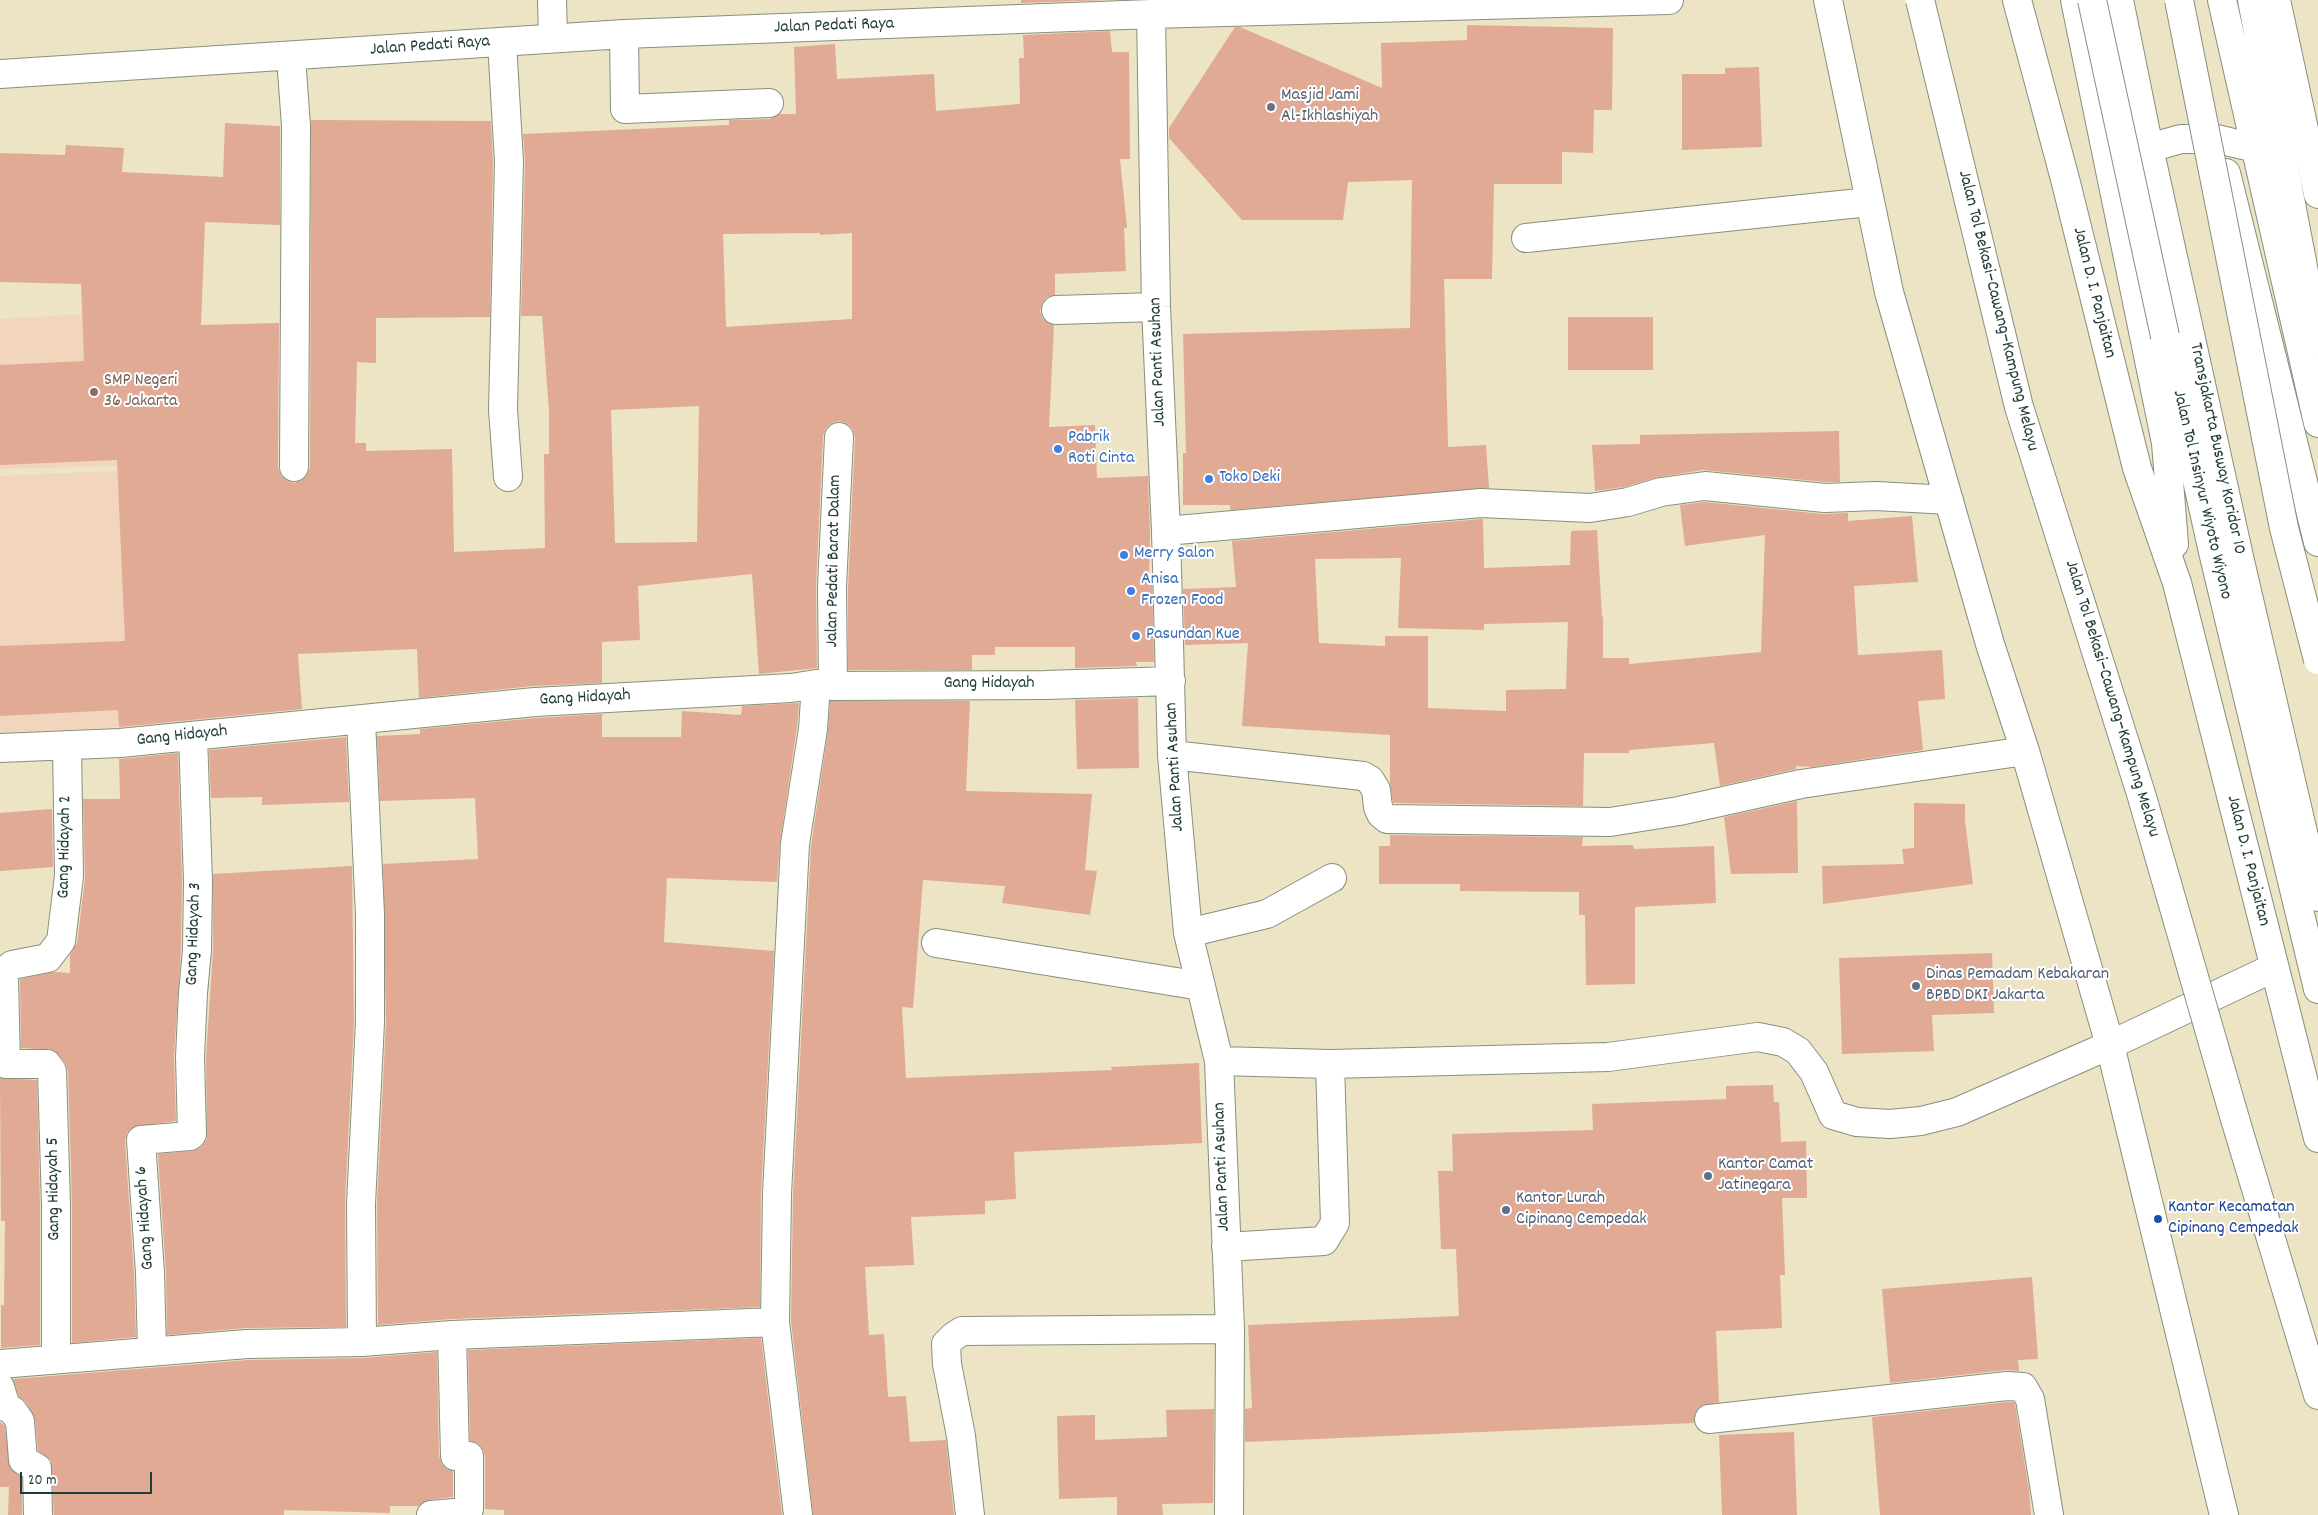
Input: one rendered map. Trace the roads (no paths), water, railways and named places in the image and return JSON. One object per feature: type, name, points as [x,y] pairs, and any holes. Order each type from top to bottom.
[{"type":"main road","points":[[552,0],[553,38]]},
{"type":"main road","name":"Jalan Pedati Raya","points":[[0,74],[291,57],[553,38],[1115,9],[1151,14],[1196,7],[1669,0]]},
{"type":"main road","points":[[1828,0],[1868,202],[1889,292],[1990,644],[2025,750],[2110,1045],[2224,1515]]},
{"type":"main road","name":"Jalan Tol Bekasi–Cawang–Kampung Melayu","points":[[1920,0],[2019,407],[2142,797],[2235,1119],[2318,1395]]},
{"type":"main road","name":"Jalan D. I. Panjaitan","points":[[2017,0],[2066,179],[2136,468],[2177,583],[2318,1138]]},
{"type":"main road","name":"Jalan D. I. Panjaitan","points":[[2075,0],[2166,443],[2177,583]]},
{"type":"main road","name":"Jalan Tol Insinyur Wiyoto Wiyono","points":[[2092,0],[2213,552],[2318,989]]},
{"type":"main road","name":"Transjakarta Busway Koridor 10","points":[[2119,0],[2149,148],[2240,561],[2318,897]]},
{"type":"main road","points":[[2179,0],[2284,528],[2318,660]]},
{"type":"main road","points":[[2190,0],[2217,139],[2318,542]]},
{"type":"main road","points":[[2222,0],[2318,423]]},
{"type":"main road","points":[[2252,0],[2318,347]]},
{"type":"main road","points":[[2276,0],[2318,194]]},
{"type":"main road","name":"Jalan Panti Asuhan","points":[[1151,14],[1156,307],[1172,681],[1172,755],[1188,933],[1219,1061],[1230,1328],[1229,1515]]},
{"type":"main road","points":[[624,34],[625,109],[770,103]]},
{"type":"main road","points":[[502,42],[509,162],[503,410],[508,477]]},
{"type":"main road","points":[[291,57],[296,126],[294,467]]},
{"type":"main road","points":[[2111,169],[2149,148],[2181,139],[2217,139],[2255,148]]},
{"type":"main road","points":[[1526,238],[1868,202]]},
{"type":"main road","points":[[1056,310],[1156,307]]},
{"type":"main road","name":"Jalan Pedati Barat Dalam","points":[[798,1515],[775,1322],[777,1194],[795,844],[813,729],[825,685],[839,437]]},
{"type":"main road","points":[[1166,531],[1481,503],[1590,508],[1628,502],[1661,492],[1704,486],[1825,498],[1876,496],[1949,500]]},
{"type":"main road","name":"Gang Hidayah","points":[[0,748],[120,743],[535,702],[825,685],[1046,685],[1172,681]]},
{"type":"main road","points":[[361,720],[370,915],[370,1022],[361,1204],[362,1342]]},
{"type":"main road","name":"Gang Hidayah 3","points":[[192,736],[198,881],[197,950],[192,993],[190,1057],[192,1132]]},
{"type":"main road","name":"Gang Hidayah 2","points":[[5,1062],[4,977],[6,970],[12,965],[48,958],[61,941],[70,876],[66,745]]},
{"type":"main road","points":[[1172,755],[1363,776],[1370,780],[1373,785],[1381,814],[1387,819],[1610,822],[1679,810],[1801,784],[2025,750]]},
{"type":"main road","points":[[1188,933],[1267,914],[1332,878]]},
{"type":"main road","points":[[936,943],[1201,986]]},
{"type":"main road","points":[[1219,1061],[1330,1064],[1608,1057],[1758,1037],[1783,1042],[1798,1051],[1814,1072],[1833,1115],[1857,1122],[1890,1124],[1920,1122],[1957,1112],[2110,1045],[2274,968]]},
{"type":"main road","name":"Gang Hidayah 5","points":[[5,1062],[8,1064],[47,1064],[52,1071],[56,1206],[56,1359]]},
{"type":"main road","points":[[1226,1247],[1324,1241],[1336,1223],[1330,1064]]},
{"type":"main road","name":"Gang Hidayah 6","points":[[152,1351],[150,1273],[140,1140],[190,1136],[192,1132]]},
{"type":"main road","points":[[0,1364],[247,1344],[362,1342],[452,1335],[775,1322]]},
{"type":"main road","points":[[970,1515],[961,1436],[947,1364],[946,1344],[952,1337],[962,1331],[1230,1328]]},
{"type":"main road","points":[[431,1515],[466,1512],[468,1509],[468,1456],[455,1456],[452,1335]]},
{"type":"main road","points":[[1709,1418],[2007,1386],[2023,1387],[2030,1399],[2049,1515]]},
{"type":"main road","points":[[0,1387],[6,1407],[13,1410],[20,1422],[23,1460],[36,1468],[38,1515]]},
{"type":"place","name":"Masjid Jami Al-Ikhlashiyah","points":[[1271,107]]},
{"type":"place","name":"SMP Negeri 36 Jakarta","points":[[94,392]]},
{"type":"place","name":"Pabrik Roti Cinta","points":[[1058,449]]},
{"type":"place","name":"Toko Deki","points":[[1209,479]]},
{"type":"place","name":"Merry Salon","points":[[1124,555]]},
{"type":"place","name":"Anisa Frozen Food","points":[[1131,591]]},
{"type":"place","name":"Pasundan Kue","points":[[1136,636]]},
{"type":"place","name":"Dinas Pemadam Kebakaran BPBD DKI Jakarta","points":[[1916,986]]},
{"type":"place","name":"Kantor Camat Jatinegara","points":[[1708,1176]]},
{"type":"place","name":"Kantor Lurah Cipinang Cempedak","points":[[1506,1210]]},
{"type":"place","name":"Kantor Kecamatan Cipinang Cempedak","points":[[2158,1219]]}]
